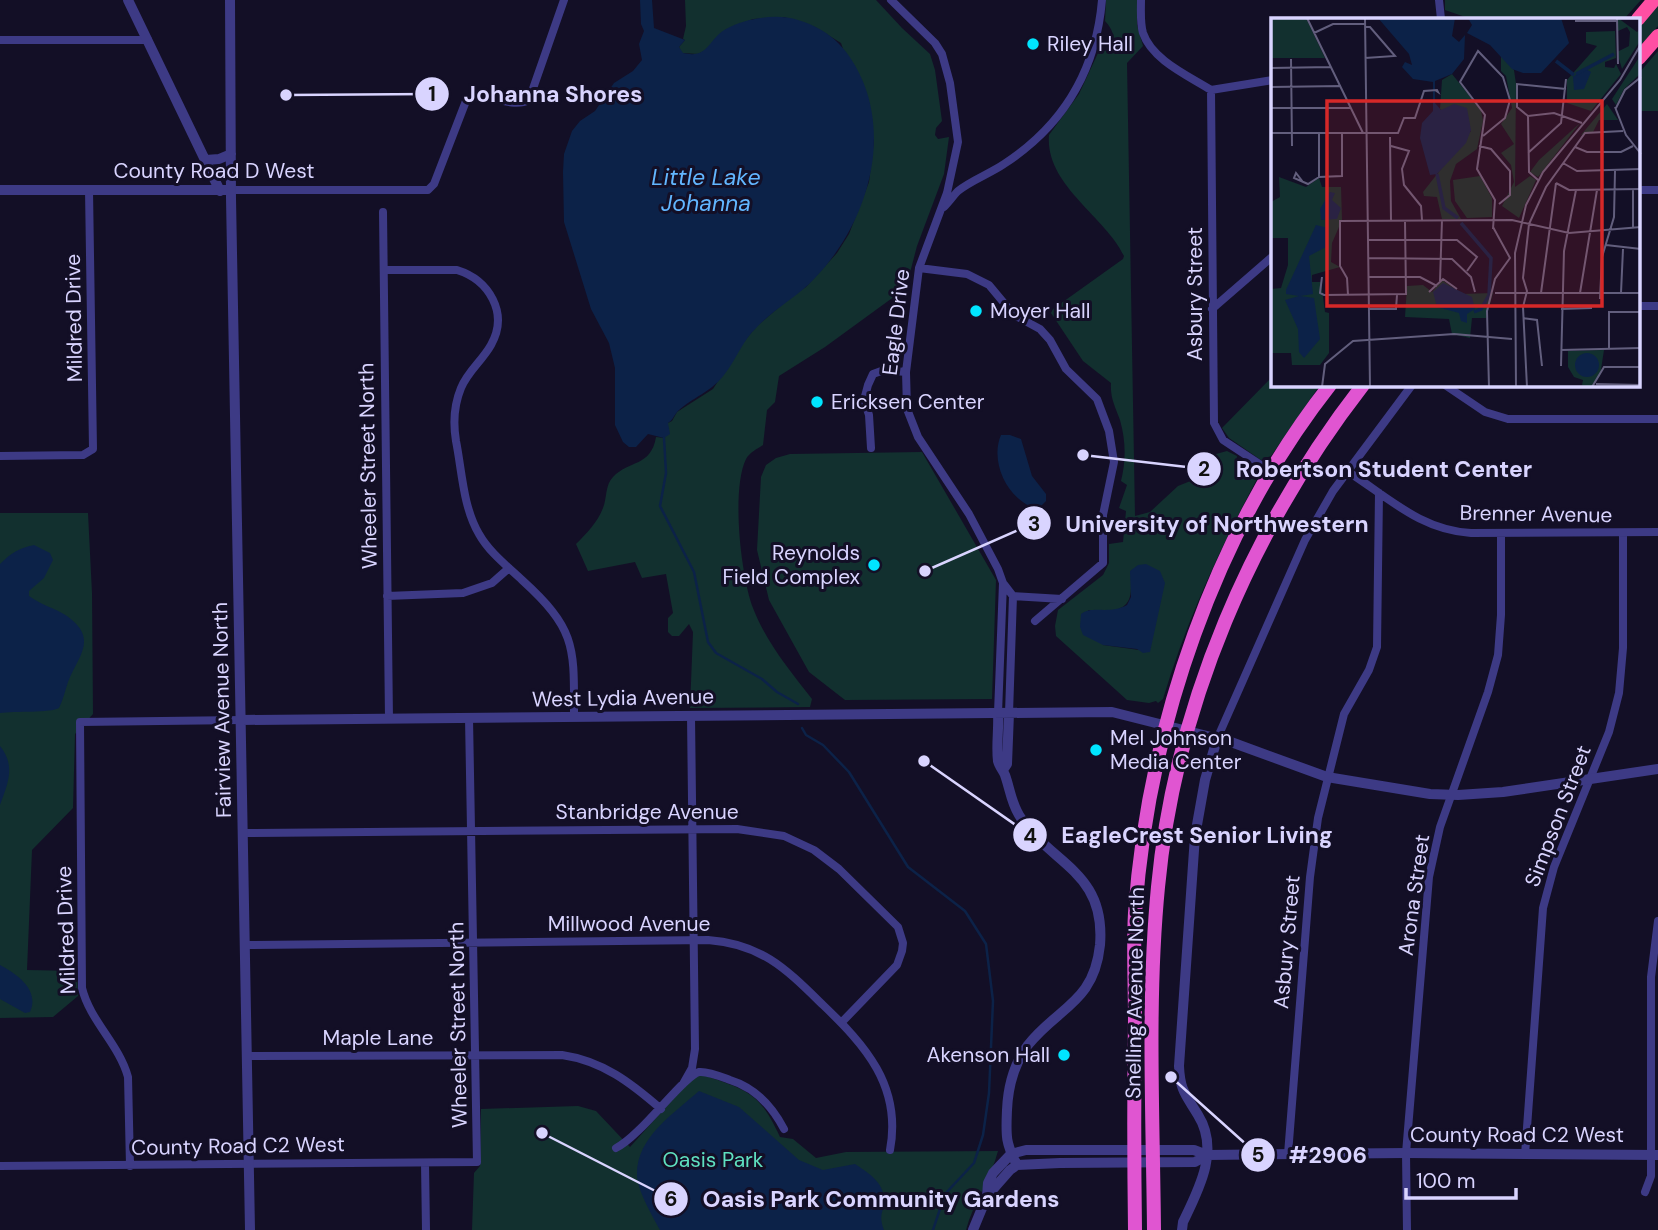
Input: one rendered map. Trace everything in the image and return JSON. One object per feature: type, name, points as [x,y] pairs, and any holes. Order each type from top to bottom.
[{"type":"highway","points":[[1639,18],[1654,0]]},
{"type":"highway","points":[[1640,57],[1658,36]]},
{"type":"highway","name":"Snelling Avenue North","points":[[1135,1230],[1135,916],[1148,806],[1165,726],[1214,586],[1270,471],[1329,387]]},
{"type":"highway","name":"Snelling Avenue North","points":[[1154,1230],[1153,968],[1158,885],[1167,820],[1187,731],[1225,623],[1284,500],[1321,442],[1362,387]]},
{"type":"street","points":[[128,0],[206,160],[226,190]]},
{"type":"street","name":"Fairview Avenue North","points":[[230,0],[231,154],[226,190],[242,720],[250,1230]]},
{"type":"street","name":"County Road D West","points":[[0,190],[428,190],[434,184],[466,101],[476,97],[519,103],[529,100],[564,0]]},
{"type":"street","name":"Eagle Drive","points":[[891,0],[935,43],[942,54],[950,83],[958,142],[950,180],[919,268],[906,372],[907,409],[912,424],[969,514],[1003,583],[1013,596]]},
{"type":"street","name":"Eagle Drive","points":[[940,211],[960,190],[1005,164],[1024,149],[1045,131],[1071,101],[1093,48],[1102,0]]},
{"type":"street","points":[[1141,0],[1142,25],[1146,40],[1160,56],[1211,90],[1271,80]]},
{"type":"street","points":[[1439,0],[1441,18]]},
{"type":"street","points":[[0,40],[148,40]]},
{"type":"street","name":"Asbury Street","points":[[1211,90],[1213,416],[1223,440],[1270,471]]},
{"type":"street","points":[[206,160],[231,154]]},
{"type":"street","points":[[950,180],[960,190]]},
{"type":"street","name":"Mildred Drive","points":[[0,456],[83,456],[90,453],[94,445],[89,190]]},
{"type":"street","points":[[1640,190],[1658,190]]},
{"type":"street","name":"Wheeler Street North","points":[[383,212],[389,719]]},
{"type":"street","points":[[1212,309],[1271,259]]},
{"type":"street","points":[[919,268],[967,274],[989,285],[1014,315],[1040,330],[1050,340],[1066,369],[1097,399],[1109,431],[1114,462],[1103,516],[1103,562],[1035,621]]},
{"type":"street","points":[[384,270],[457,270],[482,283],[493,299],[498,318],[495,338],[461,386],[457,398],[454,424],[467,502],[474,525],[488,548],[552,609],[566,633],[573,660],[574,717]]},
{"type":"street","points":[[1640,306],[1658,306]]},
{"type":"street","points":[[871,448],[869,415],[864,400],[873,374],[884,370],[906,372]]},
{"type":"street","points":[[1182,1230],[1206,1171],[1207,1155],[1205,1128],[1180,1086],[1179,1066],[1195,836],[1205,780],[1217,739],[1296,557],[1318,515],[1347,471],[1410,387]]},
{"type":"street","points":[[1448,387],[1485,412],[1508,419],[1658,419]]},
{"type":"street","name":"Brenner Avenue","points":[[1347,471],[1417,519],[1444,529],[1501,533],[1658,532]]},
{"type":"street","name":"Asbury Street","points":[[1288,1154],[1312,852],[1327,777],[1344,714],[1369,670],[1377,648],[1379,493]]},
{"type":"street","name":"Arona Street","points":[[1408,1230],[1406,1153],[1429,877],[1437,838],[1488,692],[1498,655],[1501,533]]},
{"type":"street","name":"Simpson Street","points":[[1525,1155],[1544,908],[1554,867],[1609,732],[1620,682],[1623,648],[1623,533]]},
{"type":"street","points":[[387,596],[463,593],[492,583],[509,568]]},
{"type":"street","name":"Eagle Drive","points":[[998,713],[1003,583]]},
{"type":"street","points":[[1003,770],[1007,764],[1013,596],[1062,598]]},
{"type":"street","name":"West Lydia Avenue","points":[[80,723],[1112,712],[1217,739]]},
{"type":"street","points":[[987,1196],[1017,1165],[1006,1141],[1008,1095],[1015,1069],[1028,1045],[1082,993],[1089,982],[1098,956],[1100,929],[1094,903],[1082,879],[1070,864],[1037,836],[1013,804],[1003,770],[998,764],[998,713]]},
{"type":"street","points":[[683,1084],[692,1068],[695,1049],[691,716]]},
{"type":"street","name":"Wheeler Street North","points":[[470,718],[477,1163]]},
{"type":"street","name":"Mildred Drive","points":[[80,723],[82,988],[90,1010],[125,1065],[128,1077],[130,1166]]},
{"type":"street","points":[[1217,739],[1327,777],[1451,795],[1503,792],[1658,769]]},
{"type":"street","name":"Stanbridge Avenue","points":[[244,833],[692,829],[752,829],[770,832],[798,842],[826,858],[898,927],[903,943],[897,965],[842,1022]]},
{"type":"street","points":[[1645,1192],[1655,1155],[1651,977],[1658,921]]},
{"type":"street","name":"Millwood Avenue","points":[[246,945],[694,941],[739,944],[765,955],[791,974],[842,1022],[870,1055],[886,1087],[893,1122],[890,1150]]},
{"type":"street","points":[[695,1049],[703,1068],[741,1084],[761,1096],[784,1129]]},
{"type":"street","name":"Maple Lane","points":[[247,1056],[562,1055],[590,1061],[619,1074],[661,1109]]},
{"type":"street","points":[[616,1148],[627,1143],[695,1073],[715,1075]]},
{"type":"street","name":"County Road C2 West","points":[[1011,1154],[1026,1150],[1154,1157],[1195,1163],[1207,1155],[1655,1155]]},
{"type":"street","points":[[973,1230],[993,1173],[1011,1154]]},
{"type":"street","name":"County Road C2 West","points":[[1017,1165],[1134,1157]]},
{"type":"street","points":[[425,1163],[426,1230]]},
{"type":"street","name":"County Road C2 West","points":[[0,1166],[477,1163]]},
{"type":"green space","points":[[685,0],[876,0],[930,54],[935,70],[942,121],[936,128],[935,135],[938,139],[949,137],[944,174],[917,246],[906,288],[825,347],[779,376],[775,402],[767,410],[763,445],[746,459],[742,473],[739,533],[753,608],[772,644],[812,699],[810,707],[690,708],[693,632],[689,624],[679,636],[672,636],[668,632],[668,618],[673,613],[666,574],[642,578],[635,562],[588,571],[576,544],[601,513],[613,477],[649,454],[656,437],[664,438],[668,423],[677,412],[713,389],[756,327],[806,287],[837,253],[849,234],[869,182],[874,141],[841,43],[815,27],[784,17],[753,19],[725,30],[706,50],[698,54],[682,53],[679,47],[685,40]]},
{"type":"green space","points":[[1106,0],[1137,0],[1137,25],[1143,46],[1127,63],[1135,516],[1150,512],[1178,486],[1198,478],[1216,454],[1227,451],[1237,456],[1236,464],[1239,466],[1244,461],[1257,472],[1257,479],[1204,587],[1163,699],[1158,703],[1127,700],[1056,636],[1055,626],[1058,610],[1103,575],[1109,563],[1109,544],[1123,542],[1126,511],[1119,508],[1127,485],[1121,481],[1124,443],[1112,398],[1111,383],[1083,361],[1051,313],[1124,256],[1104,227],[1066,185],[1050,153],[1049,135],[1079,94],[1098,53],[1112,46],[1113,34],[1105,21]],"holes":[[[1131,588],[1139,650],[1103,645],[1088,610],[1110,611],[1123,607],[1130,596]]]},
{"type":"green space","points":[[1445,0],[1641,0],[1625,18],[1468,18],[1445,10]]},
{"type":"green space","points":[[1658,4],[1658,26],[1640,47],[1640,25]]},
{"type":"green space","points":[[1658,51],[1658,111],[1640,111],[1640,72]]},
{"type":"green space","points":[[1271,376],[1271,387],[1319,387],[1271,456],[1261,460],[1229,438],[1222,428]]},
{"type":"green space","name":"Reynolds Field Complex","points":[[922,452],[996,580],[992,699],[845,700],[809,672],[769,600],[757,550],[761,477],[766,465],[776,458],[790,454]]},
{"type":"green space","points":[[0,513],[88,513],[93,714],[75,734],[73,808],[32,850],[27,970],[77,971],[78,996],[53,1017],[0,1018]]},
{"type":"green space","name":"Oasis Park","points":[[703,1075],[751,1095],[766,1111],[780,1137],[793,1139],[816,1158],[846,1152],[998,1151],[966,1230],[472,1230],[474,1173],[480,1166],[481,1109],[578,1106],[596,1111],[630,1147],[692,1078]]},
{"type":"water","name":"Little Lake Johanna","points":[[640,0],[652,0],[654,28],[685,40],[679,47],[683,53],[703,51],[726,29],[761,18],[790,18],[821,30],[839,44],[859,72],[871,110],[874,136],[867,188],[846,237],[831,259],[814,279],[752,332],[719,381],[678,411],[668,423],[670,434],[664,438],[648,434],[636,447],[629,447],[623,442],[615,425],[615,368],[609,343],[591,309],[564,222],[563,172],[564,154],[572,131],[580,121],[595,111],[614,83],[633,71],[642,60],[639,44],[644,31]]},
{"type":"water","points":[[1001,435],[1021,439],[1032,476],[1046,494],[1046,501],[1038,509],[1018,498],[1004,480],[998,457]]},
{"type":"water","points":[[34,545],[50,553],[53,560],[44,578],[29,591],[29,596],[77,624],[84,640],[83,648],[59,708],[0,713],[0,564],[16,552]]},
{"type":"water","points":[[1146,564],[1160,571],[1165,583],[1150,652],[1103,645],[1083,635],[1080,627],[1081,614],[1127,605],[1131,597],[1130,571],[1138,565]]},
{"type":"water","points":[[0,746],[8,761],[9,775],[0,805]]},
{"type":"water","points":[[0,965],[20,978],[29,990],[32,997],[30,1012],[25,1013],[0,999]]},
{"type":"water","points":[[699,1091],[739,1107],[799,1160],[823,1170],[855,1164],[869,1174],[883,1191],[881,1219],[884,1230],[660,1230],[640,1188],[638,1162],[649,1138]]},
{"type":"waterway","points":[[664,438],[666,473],[660,506],[694,572],[708,642],[716,653],[762,679],[777,692],[798,704]]},
{"type":"waterway","points":[[802,728],[806,735],[823,745],[849,772],[908,867],[965,911],[986,944],[993,1001],[989,1093],[983,1135],[974,1163],[945,1194],[933,1230]]},
{"type":"place","name":"Riley Hall","points":[[1033,44]]},
{"type":"place","name":"Johanna Shores","points":[[286,95]]},
{"type":"place","name":"Moyer Hall","points":[[976,311]]},
{"type":"place","name":"Ericksen Center","points":[[817,402]]},
{"type":"place","name":"Robertson Student Center","points":[[1083,455]]},
{"type":"place","name":"Reynolds Field Complex","points":[[874,565]]},
{"type":"place","name":"University of Northwestern","points":[[925,571]]},
{"type":"place","name":"Mel Johnson Media Center","points":[[1096,750]]},
{"type":"place","name":"EagleCrest Senior Living","points":[[924,761]]},
{"type":"place","name":"Akenson Hall","points":[[1064,1055]]},
{"type":"place","name":"#2906","points":[[1171,1077]]},
{"type":"place","name":"Oasis Park Community Gardens","points":[[542,1133]]}]
